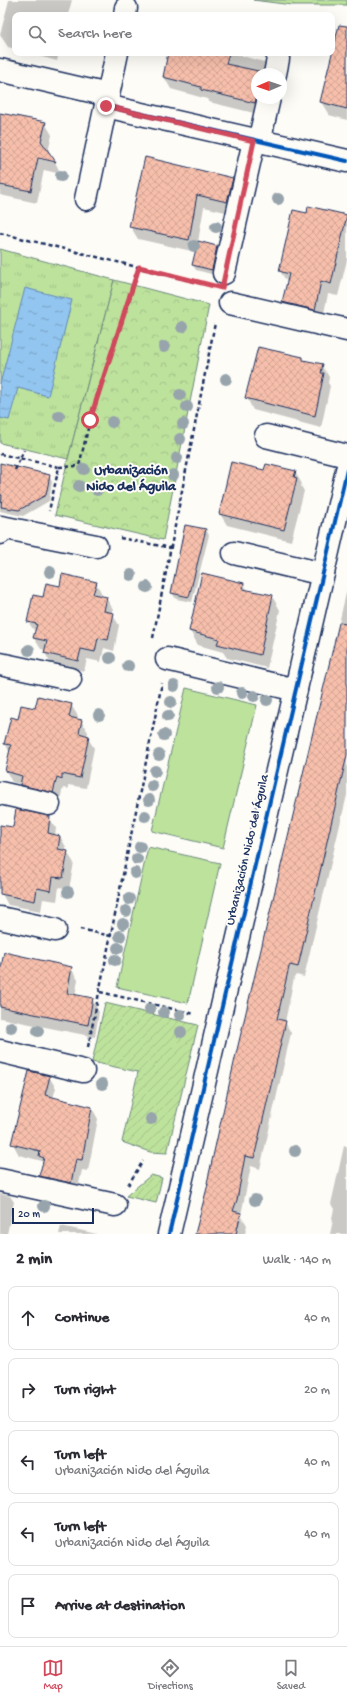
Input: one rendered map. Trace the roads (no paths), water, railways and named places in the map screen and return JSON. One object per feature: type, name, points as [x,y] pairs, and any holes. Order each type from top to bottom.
[{"type":"street","points":[[86,199],[116,56]]},
{"type":"street","points":[[0,70],[257,141],[347,161]]},
{"type":"street","points":[[224,273],[267,104]]},
{"type":"street","points":[[223,310],[347,330]]},
{"type":"street","points":[[266,436],[347,456]]},
{"type":"street","name":"Urbanización Nido del Águila","points":[[169,1234],[347,470]]},
{"type":"street","points":[[0,533],[1,527],[96,546]]},
{"type":"street","points":[[234,552],[323,574]]},
{"type":"street","points":[[167,659],[296,690]]},
{"type":"street","points":[[0,664],[70,680]]},
{"type":"street","points":[[0,793],[49,804]]},
{"type":"street","points":[[0,918],[55,930]]},
{"type":"street","points":[[0,1051],[83,1071]]},
{"type":"street","points":[[0,1180],[115,1205]]},
{"type":"water","points":[[25,288],[72,300],[48,396],[18,388],[9,420],[0,418],[0,384]]},
{"type":"district","name":"Urbanización Nido del Águila","points":[[131,480]]}]
